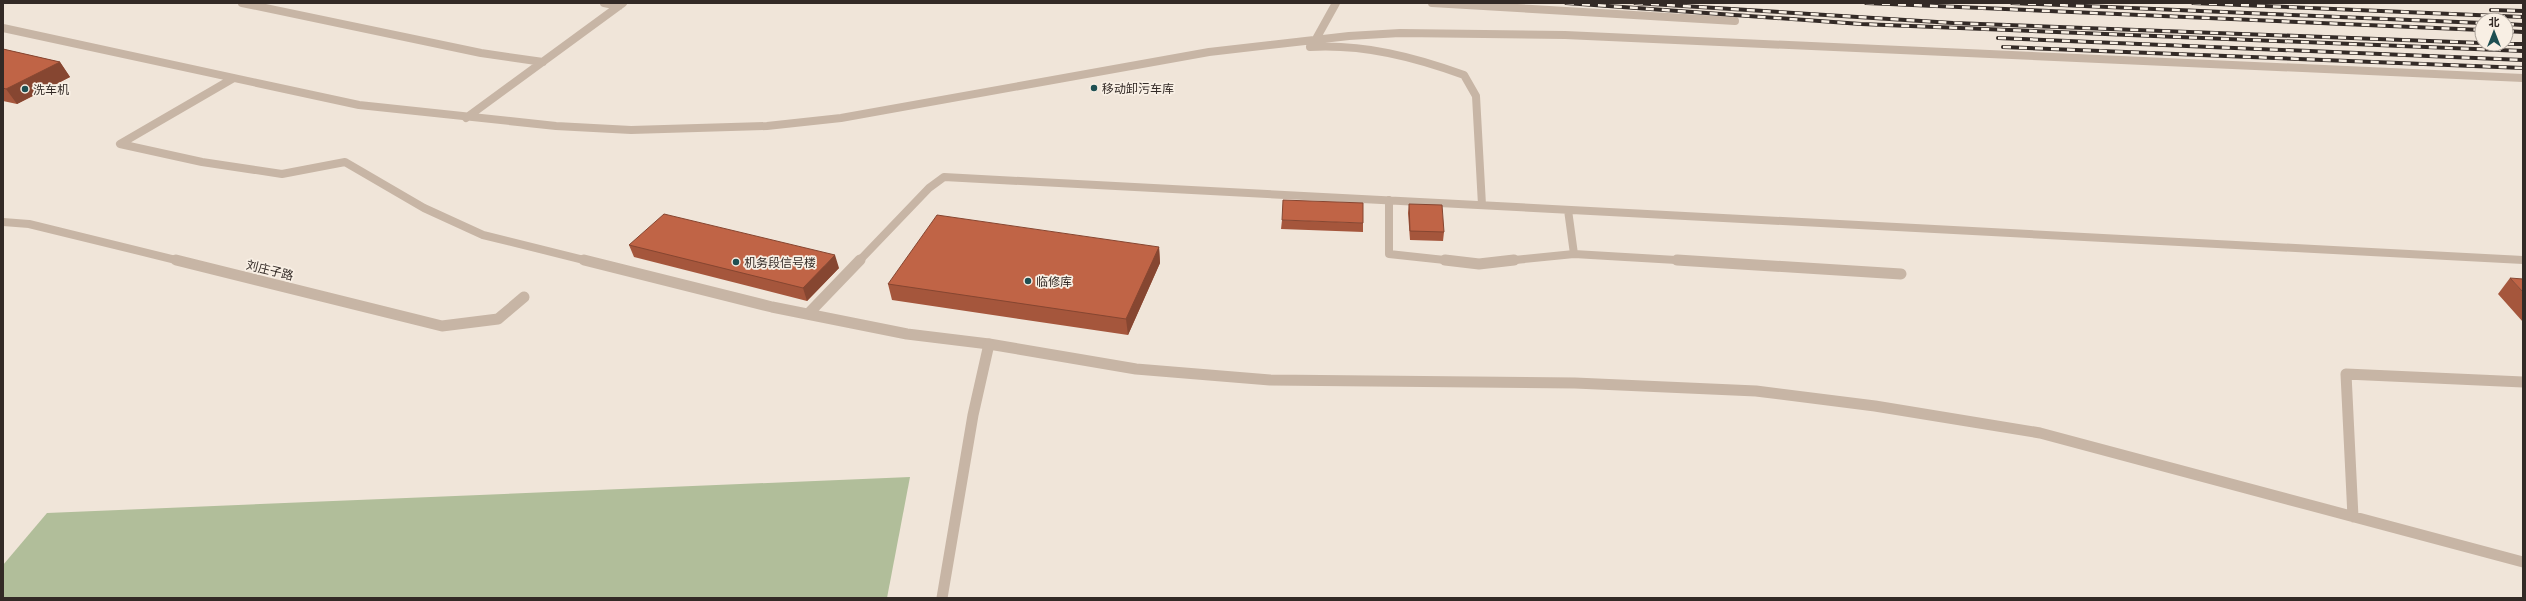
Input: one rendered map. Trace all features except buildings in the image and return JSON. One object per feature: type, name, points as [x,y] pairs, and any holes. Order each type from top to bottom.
[{"type":"street","points":[[242,3],[481,53],[543,62]]},
{"type":"street","points":[[604,3],[621,4]]},
{"type":"street","points":[[1316,39],[1336,3]]},
{"type":"street","points":[[1432,3],[1735,21]]},
{"type":"street","points":[[466,118],[621,4]]},
{"type":"street","points":[[3,28],[232,79],[360,105],[466,118],[631,130],[767,126],[841,118],[1209,52],[1316,39],[1400,33],[1492,33],[2523,78]]},
{"type":"street","points":[[1209,52],[1255,53],[1323,46],[1347,46],[1423,62],[1464,75],[1476,96],[1482,205]]},
{"type":"street","points":[[232,79],[120,144],[202,162],[282,174],[345,162],[424,208],[483,235],[640,275],[808,314],[907,334],[989,344],[1136,369],[1270,380],[1575,383],[1756,391],[1875,406],[2040,433],[2523,562]]},
{"type":"street","points":[[808,314],[929,188],[944,177],[2523,260]]},
{"type":"street","points":[[1389,200],[1389,254],[1479,264],[1574,254],[1901,274]]},
{"type":"street","points":[[1568,210],[1574,254]]},
{"type":"street","name":"刘庄子路","points":[[3,222],[29,224],[442,326],[498,319],[524,297]]},
{"type":"street","points":[[942,598],[973,416],[989,344]]},
{"type":"street","points":[[2353,517],[2346,374],[2523,382]]},
{"type":"green space","points":[[910,477],[887,598],[3,598],[3,565],[47,513]]},
{"type":"railway","points":[[1566,3],[1861,24],[2523,51]]},
{"type":"railway","points":[[1635,3],[1953,23],[2474,43]]},
{"type":"railway","points":[[1866,3],[2474,30]]},
{"type":"railway","points":[[2012,3],[2474,23]]},
{"type":"railway","points":[[2193,3],[2523,17]]},
{"type":"railway","points":[[2491,10],[2523,11]]},
{"type":"railway","points":[[2514,24],[2523,25]]},
{"type":"railway","points":[[2514,31],[2523,32]]},
{"type":"railway","points":[[1998,38],[2523,60]]},
{"type":"railway","points":[[2514,44],[2523,44]]},
{"type":"railway","points":[[2003,47],[2523,68]]},
{"type":"place","name":"移动卸污车库","points":[[1094,88]]},
{"type":"place","name":"洗车机","points":[[25,89]]},
{"type":"place","name":"机务段信号楼","points":[[736,262]]},
{"type":"place","name":"临修库","points":[[1028,281]]}]
